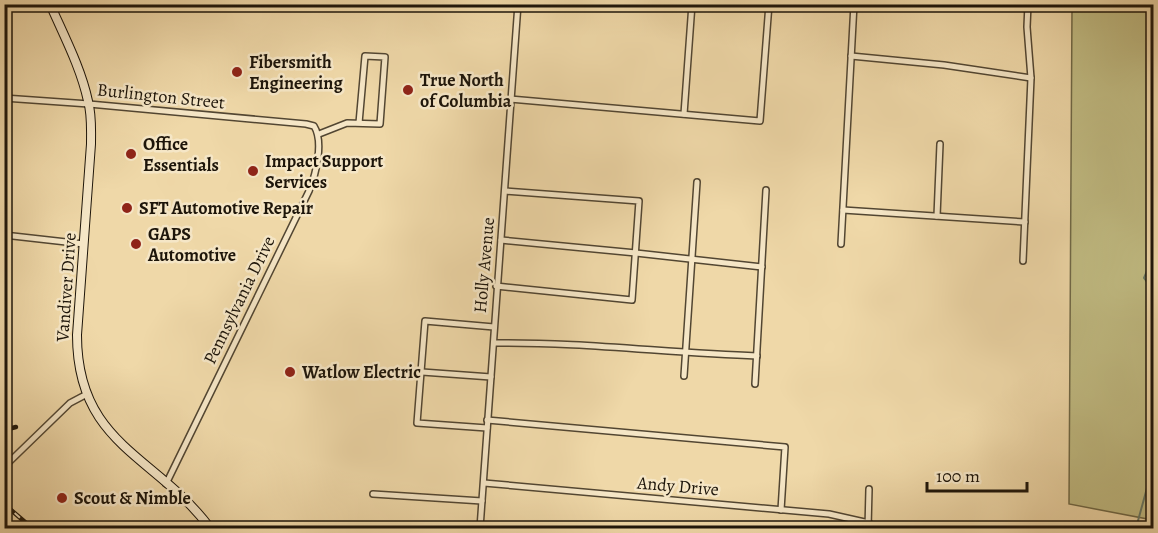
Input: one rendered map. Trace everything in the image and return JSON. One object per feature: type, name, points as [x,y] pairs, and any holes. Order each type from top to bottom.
[{"type":"main road","name":"Vandiver Drive","points":[[50,4],[78,69],[89,104],[92,144],[77,355],[80,376],[106,429],[210,528]]},
{"type":"street","name":"Holly Avenue","points":[[480,528],[518,4]]},
{"type":"street","points":[[684,114],[692,4]]},
{"type":"street","points":[[510,99],[760,121],[769,4]]},
{"type":"street","points":[[841,244],[854,4]]},
{"type":"street","points":[[1023,261],[1031,78],[1027,27],[1028,4]]},
{"type":"street","points":[[319,134],[347,123],[380,124],[385,57],[365,56],[359,123]]},
{"type":"street","points":[[851,56],[944,65],[1031,78]]},
{"type":"street","name":"Burlington Street","points":[[4,98],[314,126],[319,134]]},
{"type":"street","name":"Pennsylvania Drive","points":[[166,484],[309,191],[317,165],[319,134]]},
{"type":"street","points":[[937,216],[940,144]]},
{"type":"street","points":[[684,376],[690,259],[697,182]]},
{"type":"street","points":[[755,384],[766,190]]},
{"type":"street","points":[[496,286],[632,300],[639,201],[505,191]]},
{"type":"street","points":[[843,210],[1025,222]]},
{"type":"street","points":[[4,236],[84,244]]},
{"type":"street","points":[[501,240],[762,267]]},
{"type":"street","points":[[487,428],[417,423],[425,321],[494,327]]},
{"type":"street","points":[[494,343],[542,342],[757,356]]},
{"type":"street","points":[[422,372],[491,377]]},
{"type":"street","points":[[4,467],[70,403],[87,393]]},
{"type":"street","points":[[487,420],[785,447],[781,510]]},
{"type":"street","name":"Andy Drive","points":[[483,483],[829,514],[869,526]]},
{"type":"street","points":[[869,489],[869,526]]},
{"type":"street","points":[[373,494],[482,501]]},
{"type":"shaded area","points":[[1041,5],[1153,5],[1153,520],[1069,504],[1072,8]]},
{"type":"waterway","points":[[1154,255],[1144,278],[1154,291]]},
{"type":"waterway","points":[[1136,528],[1147,488],[1154,489]]},
{"type":"railway","points":[[4,430],[16,427]]},
{"type":"railway","points":[[4,504],[32,528]]},
{"type":"place","name":"Fibersmith Engineering","points":[[237,72]]},
{"type":"place","name":"True North of Columbia","points":[[408,90]]},
{"type":"place","name":"Office Essentials","points":[[131,154]]},
{"type":"place","name":"Impact Support Services","points":[[253,171]]},
{"type":"place","name":"SFT Automotive Repair","points":[[127,208]]},
{"type":"place","name":"GAPS Automotive","points":[[136,244]]},
{"type":"place","name":"Watlow Electric","points":[[290,372]]},
{"type":"place","name":"Scout & Nimble","points":[[62,498]]}]
